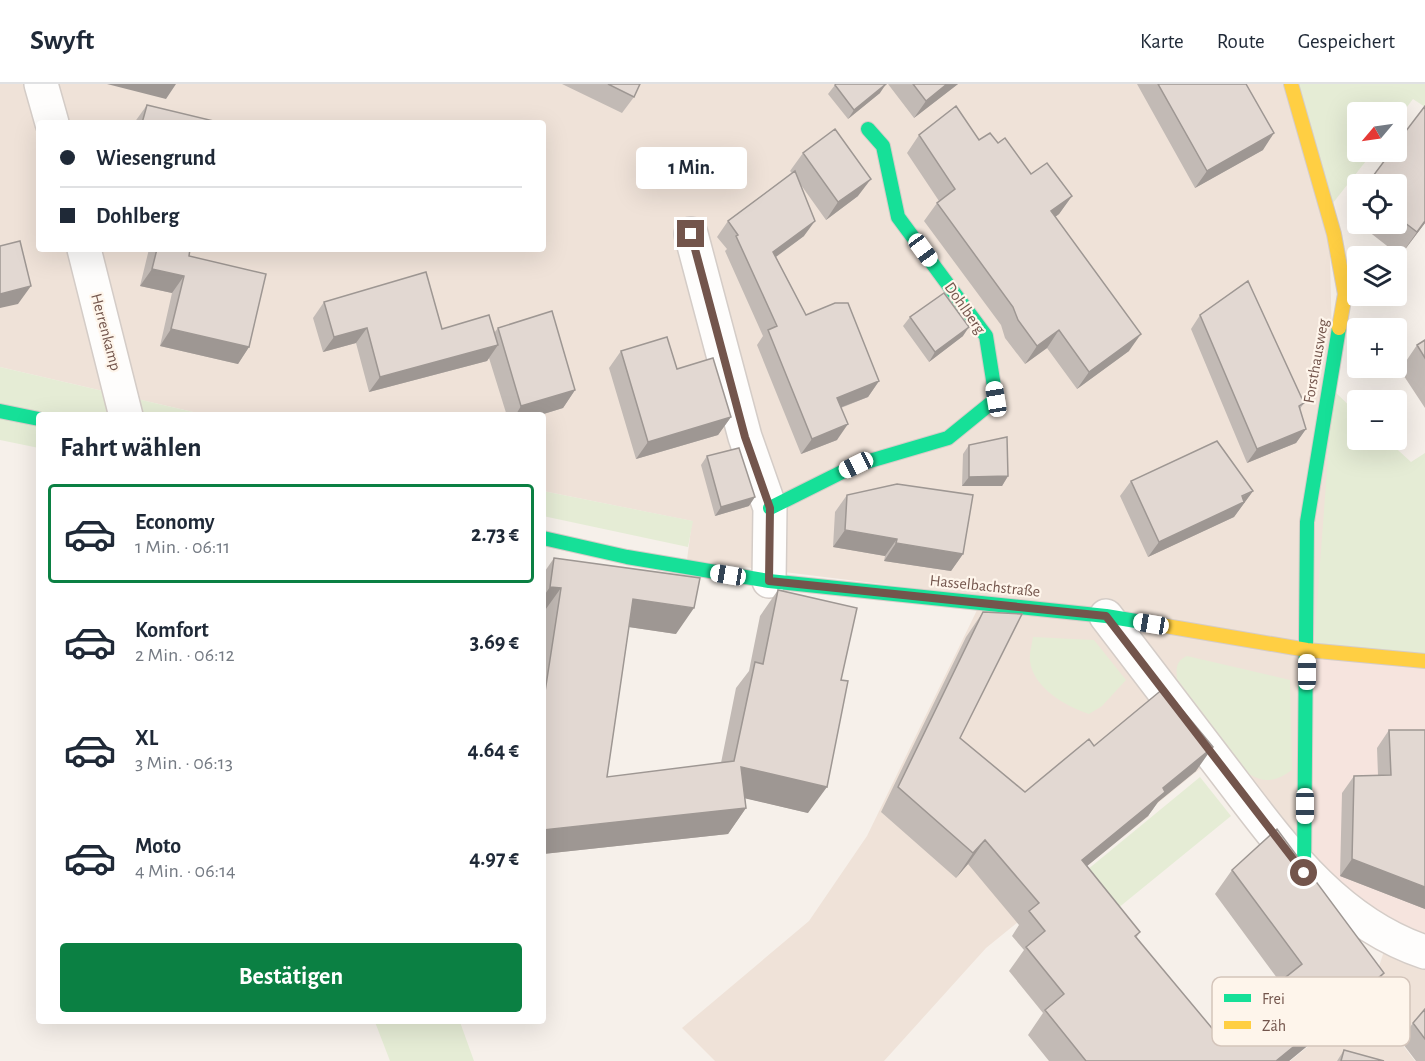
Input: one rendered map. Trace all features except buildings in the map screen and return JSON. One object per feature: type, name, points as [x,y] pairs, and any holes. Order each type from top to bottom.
[{"type":"street","points":[[41,84],[51,120]]},
{"type":"street","name":"Forsthausweg","points":[[1291,84],[1334,234],[1345,294],[1307,522],[1304,873]]},
{"type":"street","name":"Dohlberg","points":[[770,508],[856,465],[948,438],[996,399],[986,336],[898,216],[883,146],[868,129]]},
{"type":"street","points":[[691,234],[745,437],[770,508],[769,581]]},
{"type":"street","name":"Herrenkamp","points":[[85,252],[125,412]]},
{"type":"street","points":[[0,411],[36,418]]},
{"type":"street","name":"Hasselbachstraße","points":[[546,539],[627,557],[769,581],[1106,616],[1307,650],[1425,661]]},
{"type":"street","points":[[1106,616],[1304,873],[1358,919],[1400,943],[1425,952]]},
{"type":"shaded area","points":[[0,84],[1296,84],[1329,208],[1333,390],[1359,915],[1108,612],[687,560],[692,521],[546,492],[546,412],[193,412],[0,367]]},
{"type":"shaded area","points":[[979,606],[1105,619],[1212,759],[1147,812],[1149,816],[986,948],[884,1061],[715,1061],[682,1028],[809,921],[867,836]]},
{"type":"shaded area","points":[[1309,654],[1425,663],[1425,944],[1307,867]]},
{"type":"shaded area","points":[[1388,939],[1425,954],[1425,1010],[1410,1027],[1410,977],[1376,977]]},
{"type":"shaded area","points":[[1309,1046],[1404,1046],[1415,1061],[1290,1061]]},
{"type":"green space","points":[[1296,84],[1425,84],[1425,107],[1413,99],[1407,107],[1407,102],[1347,102],[1347,162],[1365,162],[1356,174],[1347,174],[1347,185],[1329,208]]},
{"type":"green space","points":[[0,367],[193,412],[36,412],[36,447],[0,440]]},
{"type":"green space","points":[[1333,390],[1347,403],[1347,450],[1398,450],[1411,462],[1425,453],[1425,654],[1314,644]]},
{"type":"green space","points":[[546,492],[693,521],[688,547],[546,517]]},
{"type":"green space","points":[[1033,637],[1094,640],[1126,680],[1102,706],[1089,714],[1071,707],[1044,688],[1032,671],[1030,652]]},
{"type":"green space","points":[[1187,656],[1290,680],[1292,770],[1271,780],[1249,774],[1177,679],[1177,665]]},
{"type":"green space","points":[[1200,777],[1231,816],[1101,922],[1070,884]]},
{"type":"green space","points":[[376,1024],[461,1024],[474,1061],[390,1061]]},
{"type":"traffic: fast","points":[[770,508],[856,465],[948,438],[996,399],[986,336],[898,217],[883,146],[868,129]]},
{"type":"traffic: fast","points":[[1304,873],[1307,522],[1339,328]]},
{"type":"traffic: fast","points":[[0,411],[36,418]]},
{"type":"traffic: fast","points":[[546,539],[627,557],[769,581],[1106,616],[1160,625]]},
{"type":"traffic: slow","points":[[1291,84],[1334,234],[1345,294],[1339,328]]},
{"type":"traffic: slow","points":[[1160,625],[1307,650],[1425,661]]},
{"type":"route","points":[[691,234],[745,437],[770,508],[769,581],[1106,616],[1304,873]]}]
